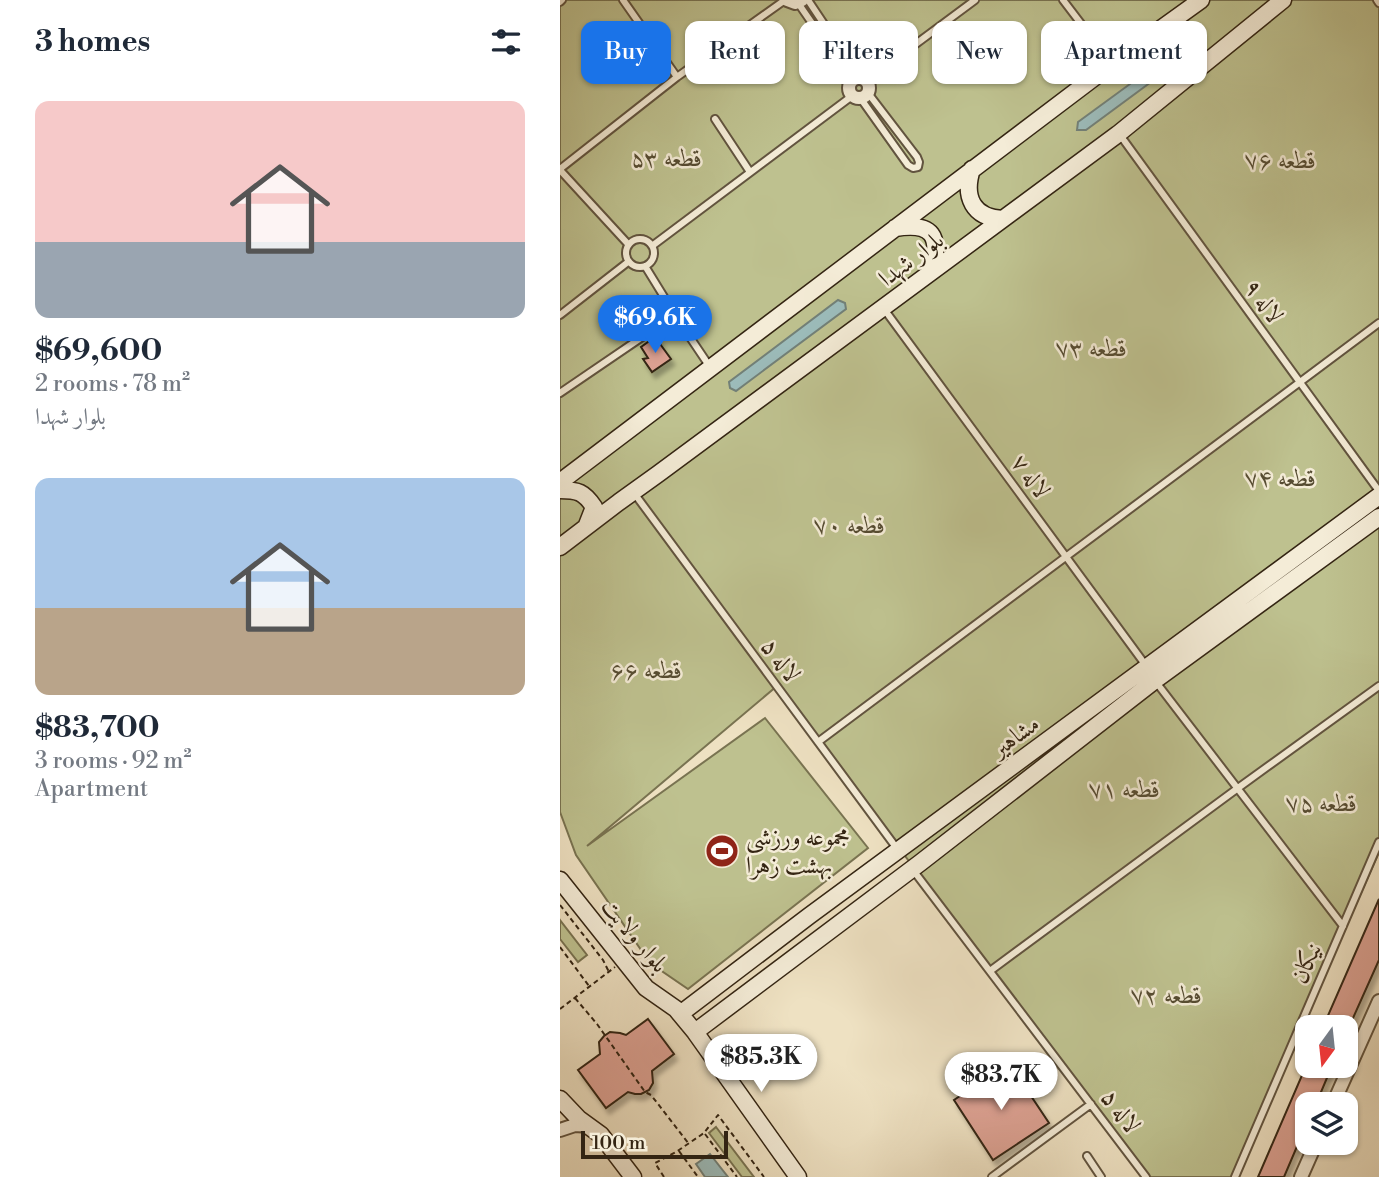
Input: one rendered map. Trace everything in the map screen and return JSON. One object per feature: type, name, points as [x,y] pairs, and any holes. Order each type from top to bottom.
[{"type":"street","name":"بلوار شهدا","points":[[1172,21],[1201,0]]},
{"type":"street","name":"بلوار شهدا","points":[[560,547],[1118,134],[1283,0]]},
{"type":"street","name":"بلوار شهدا","points":[[560,482],[1085,84]]},
{"type":"street","points":[[972,169],[968,180],[971,201],[985,216],[1003,219]]},
{"type":"street","points":[[895,228],[910,225],[927,230],[934,240],[936,250],[932,271]]},
{"type":"street","points":[[560,490],[575,490],[586,495],[594,507],[587,525]]},
{"type":"street","name":"مشاهیر","points":[[695,1031],[912,868],[1151,673],[1379,494]]},
{"type":"street","name":"مشاهیر","points":[[680,1014],[898,850],[1379,517]]},
{"type":"street","name":"بلوار ولایت","points":[[560,880],[646,988],[676,1009],[695,1031],[798,1177]]},
{"type":"street","points":[[809,916],[823,935]]},
{"type":"street","points":[[1338,1092],[1379,1001]]},
{"type":"street","points":[[560,1099],[579,1119],[601,1135],[633,1177]]},
{"type":"street","points":[[560,1130],[575,1125],[589,1126]]},
{"type":"street","points":[[1301,1177],[1311,1155]]},
{"type":"lane","points":[[623,0],[677,77]]},
{"type":"lane","points":[[652,246],[975,0]]},
{"type":"lane","points":[[1063,0],[1079,21]]},
{"type":"lane","points":[[628,244],[560,170],[677,77],[796,1],[860,88],[917,157],[918,167],[908,165],[860,88]]},
{"type":"lane","points":[[715,119],[750,172]]},
{"type":"lane","name":"لاله ۹","points":[[1118,134],[1379,494]]},
{"type":"lane","points":[[641,239],[652,246],[652,260],[645,266],[636,267],[628,262],[625,253],[628,244],[641,239]]},
{"type":"lane","points":[[560,315],[628,262]]},
{"type":"lane","points":[[645,266],[710,367]]},
{"type":"lane","name":"لاله ۷","points":[[883,308],[1151,673],[1343,926]]},
{"type":"lane","points":[[560,393],[651,331],[677,318]]},
{"type":"lane","points":[[818,742],[1379,323]]},
{"type":"lane","name":"لاله ۵","points":[[633,492],[898,850]]},
{"type":"lane","points":[[990,971],[1379,686]]},
{"type":"lane","name":"نیکان","points":[[1235,1177],[1379,842]]},
{"type":"lane","name":"لاله ۵","points":[[912,868],[1146,1177]]},
{"type":"lane","points":[[992,1177],[1091,1104]]},
{"type":"lane","points":[[1087,1156],[1101,1177]]},
{"type":"path","points":[[560,905],[603,960],[609,972]]},
{"type":"path","points":[[560,947],[590,986]]},
{"type":"path","points":[[560,1009],[624,960]]},
{"type":"path","points":[[575,998],[597,1024],[645,1092],[651,1095],[689,1144]]},
{"type":"path","points":[[664,1177],[655,1163],[704,1133],[718,1115],[764,1177]]},
{"type":"path","points":[[704,1133],[737,1177]]},
{"type":"path","points":[[679,1150],[698,1177]]},
{"type":"green space","points":[[560,0],[1379,0],[1379,852],[1307,1015],[1295,1015],[1295,1043],[1236,1177],[1147,1177],[777,686],[587,846],[765,718],[868,848],[688,989],[650,963],[576,855],[560,812]]},
{"type":"green space","points":[[560,920],[587,955],[578,962],[560,939]]},
{"type":"green space","points":[[716,1127],[754,1177],[742,1177],[709,1133]]},
{"type":"water","points":[[1130,84],[1148,84],[1086,130],[1077,130],[1078,122]]},
{"type":"water","points":[[838,300],[845,303],[846,309],[736,391],[730,388],[729,382]]},
{"type":"water","points":[[710,1154],[728,1177],[705,1177],[696,1164]]},
{"type":"building","points":[[655,337],[671,359],[652,372],[643,359],[648,358],[641,347]]},
{"type":"building","points":[[1379,899],[1379,960],[1354,1015],[1328,1015]]},
{"type":"building","points":[[648,1019],[674,1054],[652,1071],[653,1083],[649,1090],[641,1094],[628,1092],[606,1108],[578,1070],[600,1054],[599,1042],[604,1036],[610,1032],[626,1035]]},
{"type":"building","points":[[1009,1063],[1049,1123],[993,1160],[954,1100]]},
{"type":"building","points":[[1301,1078],[1327,1078],[1321,1092],[1295,1092],[1295,1151],[1284,1177],[1258,1177]]},
{"type":"place","name":"مجموعه ورزشی بهشت زهرا","points":[[722,851]]},
{"type":"park label","name":"قطعه ۵۳","points":[[667,158]]},
{"type":"park label","name":"قطعه ۷۶","points":[[1281,160]]},
{"type":"park label","name":"قطعه ۷۳","points":[[1092,348]]},
{"type":"park label","name":"قطعه ۷۴","points":[[1281,478]]},
{"type":"park label","name":"قطعه ۷۰","points":[[850,525]]},
{"type":"park label","name":"قطعه ۶۶","points":[[647,670]]},
{"type":"park label","name":"قطعه ۷۱","points":[[1125,789]]},
{"type":"park label","name":"قطعه ۷۵","points":[[1322,803]]},
{"type":"park label","name":"قطعه ۷۲","points":[[1167,995]]}]
